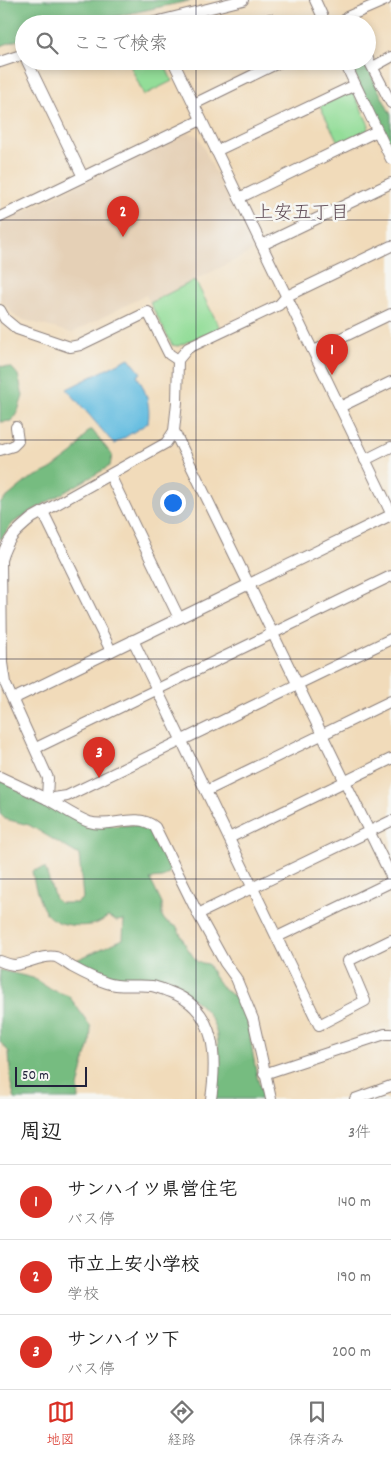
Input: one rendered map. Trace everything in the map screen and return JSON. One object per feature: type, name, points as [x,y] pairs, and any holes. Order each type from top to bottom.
[{"type":"street","points":[[184,15],[243,0]]},
{"type":"street","points":[[315,0],[322,15]]},
{"type":"street","points":[[352,15],[386,0]]},
{"type":"street","points":[[0,62],[15,57]]},
{"type":"street","points":[[376,66],[391,58]]},
{"type":"street","points":[[31,70],[83,177]]},
{"type":"street","points":[[13,699],[391,514],[201,120],[180,70]]},
{"type":"street","points":[[194,104],[264,70]]},
{"type":"street","points":[[348,70],[391,159]]},
{"type":"street","points":[[374,70],[391,103]]},
{"type":"street","points":[[216,151],[355,84]]},
{"type":"street","points":[[0,217],[201,120]]},
{"type":"street","points":[[239,198],[377,131]]},
{"type":"street","points":[[262,245],[391,183]]},
{"type":"street","points":[[47,799],[48,778],[5,683],[2,662],[1,560],[5,545],[15,532],[43,512],[166,444],[174,431],[178,402],[178,360],[188,348],[279,305],[287,296],[391,246]]},
{"type":"street","points":[[0,310],[6,319],[17,329],[70,347],[80,345],[148,312],[169,354],[178,360]]},
{"type":"street","points":[[314,352],[391,314]]},
{"type":"street","points":[[340,407],[391,382]]},
{"type":"street","points":[[0,450],[13,446],[18,441],[16,427]]},
{"type":"street","points":[[174,431],[274,632],[391,876]]},
{"type":"street","points":[[365,460],[391,447]]},
{"type":"street","points":[[110,475],[179,618]]},
{"type":"street","points":[[43,512],[110,651]]},
{"type":"street","points":[[36,748],[391,576]]},
{"type":"street","points":[[47,799],[67,796],[391,639]]},
{"type":"street","points":[[133,640],[319,1025],[365,1001],[348,961],[391,940]]},
{"type":"street","points":[[206,791],[391,702]]},
{"type":"street","points":[[229,838],[391,759]]},
{"type":"street","points":[[0,777],[47,799],[89,822],[140,820],[148,821],[155,827],[198,914],[240,986],[253,1019],[271,1099]]},
{"type":"street","points":[[198,914],[391,821]]},
{"type":"street","points":[[276,937],[391,882]]},
{"type":"street","points":[[0,961],[13,965],[44,958],[56,958],[107,984],[117,986],[154,986],[187,1000],[209,1029],[212,1039],[214,1056],[211,1099]]},
{"type":"street","points":[[264,1074],[385,1034],[391,1034]]},
{"type":"street","points":[[355,1099],[391,1086]]},
{"type":"shaded area","points":[[188,132],[198,136],[253,251],[150,303],[146,295],[72,333],[17,318],[0,299],[0,223]]},
{"type":"green space","points":[[0,0],[193,0],[122,15],[15,15],[15,41],[0,46]]},
{"type":"green space","points":[[132,70],[167,70],[172,81],[144,95]]},
{"type":"green space","points":[[352,70],[368,70],[391,115],[391,150]]},
{"type":"green space","points":[[348,93],[354,94],[369,125],[368,130],[339,144],[320,106]]},
{"type":"green space","points":[[195,280],[220,328],[178,346],[172,345],[150,303]]},
{"type":"green space","points":[[0,366],[12,368],[18,375],[23,396],[12,421],[0,422]]},
{"type":"green space","points":[[89,430],[92,430],[112,455],[110,466],[13,523],[0,540],[0,503],[28,480],[51,469],[74,452]]},
{"type":"green space","points":[[0,779],[58,807],[115,826],[146,824],[154,830],[170,872],[162,878],[150,879],[162,904],[162,916],[165,921],[177,927],[186,946],[197,962],[208,964],[224,990],[238,998],[247,1020],[257,1077],[264,1099],[215,1099],[218,1057],[216,1030],[203,1008],[191,998],[146,977],[138,982],[119,982],[72,962],[123,939],[124,920],[116,921],[108,917],[92,925],[72,925],[60,923],[46,913],[35,887],[32,871],[45,868],[55,899],[60,903],[77,903],[83,898],[79,855],[29,825],[5,819],[0,814]]},
{"type":"green space","points":[[0,970],[33,978],[50,989],[69,996],[91,1027],[90,1044],[78,1088],[79,1099],[15,1099],[11,1084],[9,1052],[0,1042]]},
{"type":"water","points":[[129,358],[141,373],[137,376],[147,398],[149,410],[148,423],[114,444],[67,389]]},
{"type":"place","name":"市立上安小学校","points":[[123,237]]},
{"type":"place","name":"サンハイツ県営住宅","points":[[332,375]]},
{"type":"place","name":"サンハイツ下","points":[[99,778]]},
{"type":"district","name":"上安五丁目","points":[[302,214]]}]
